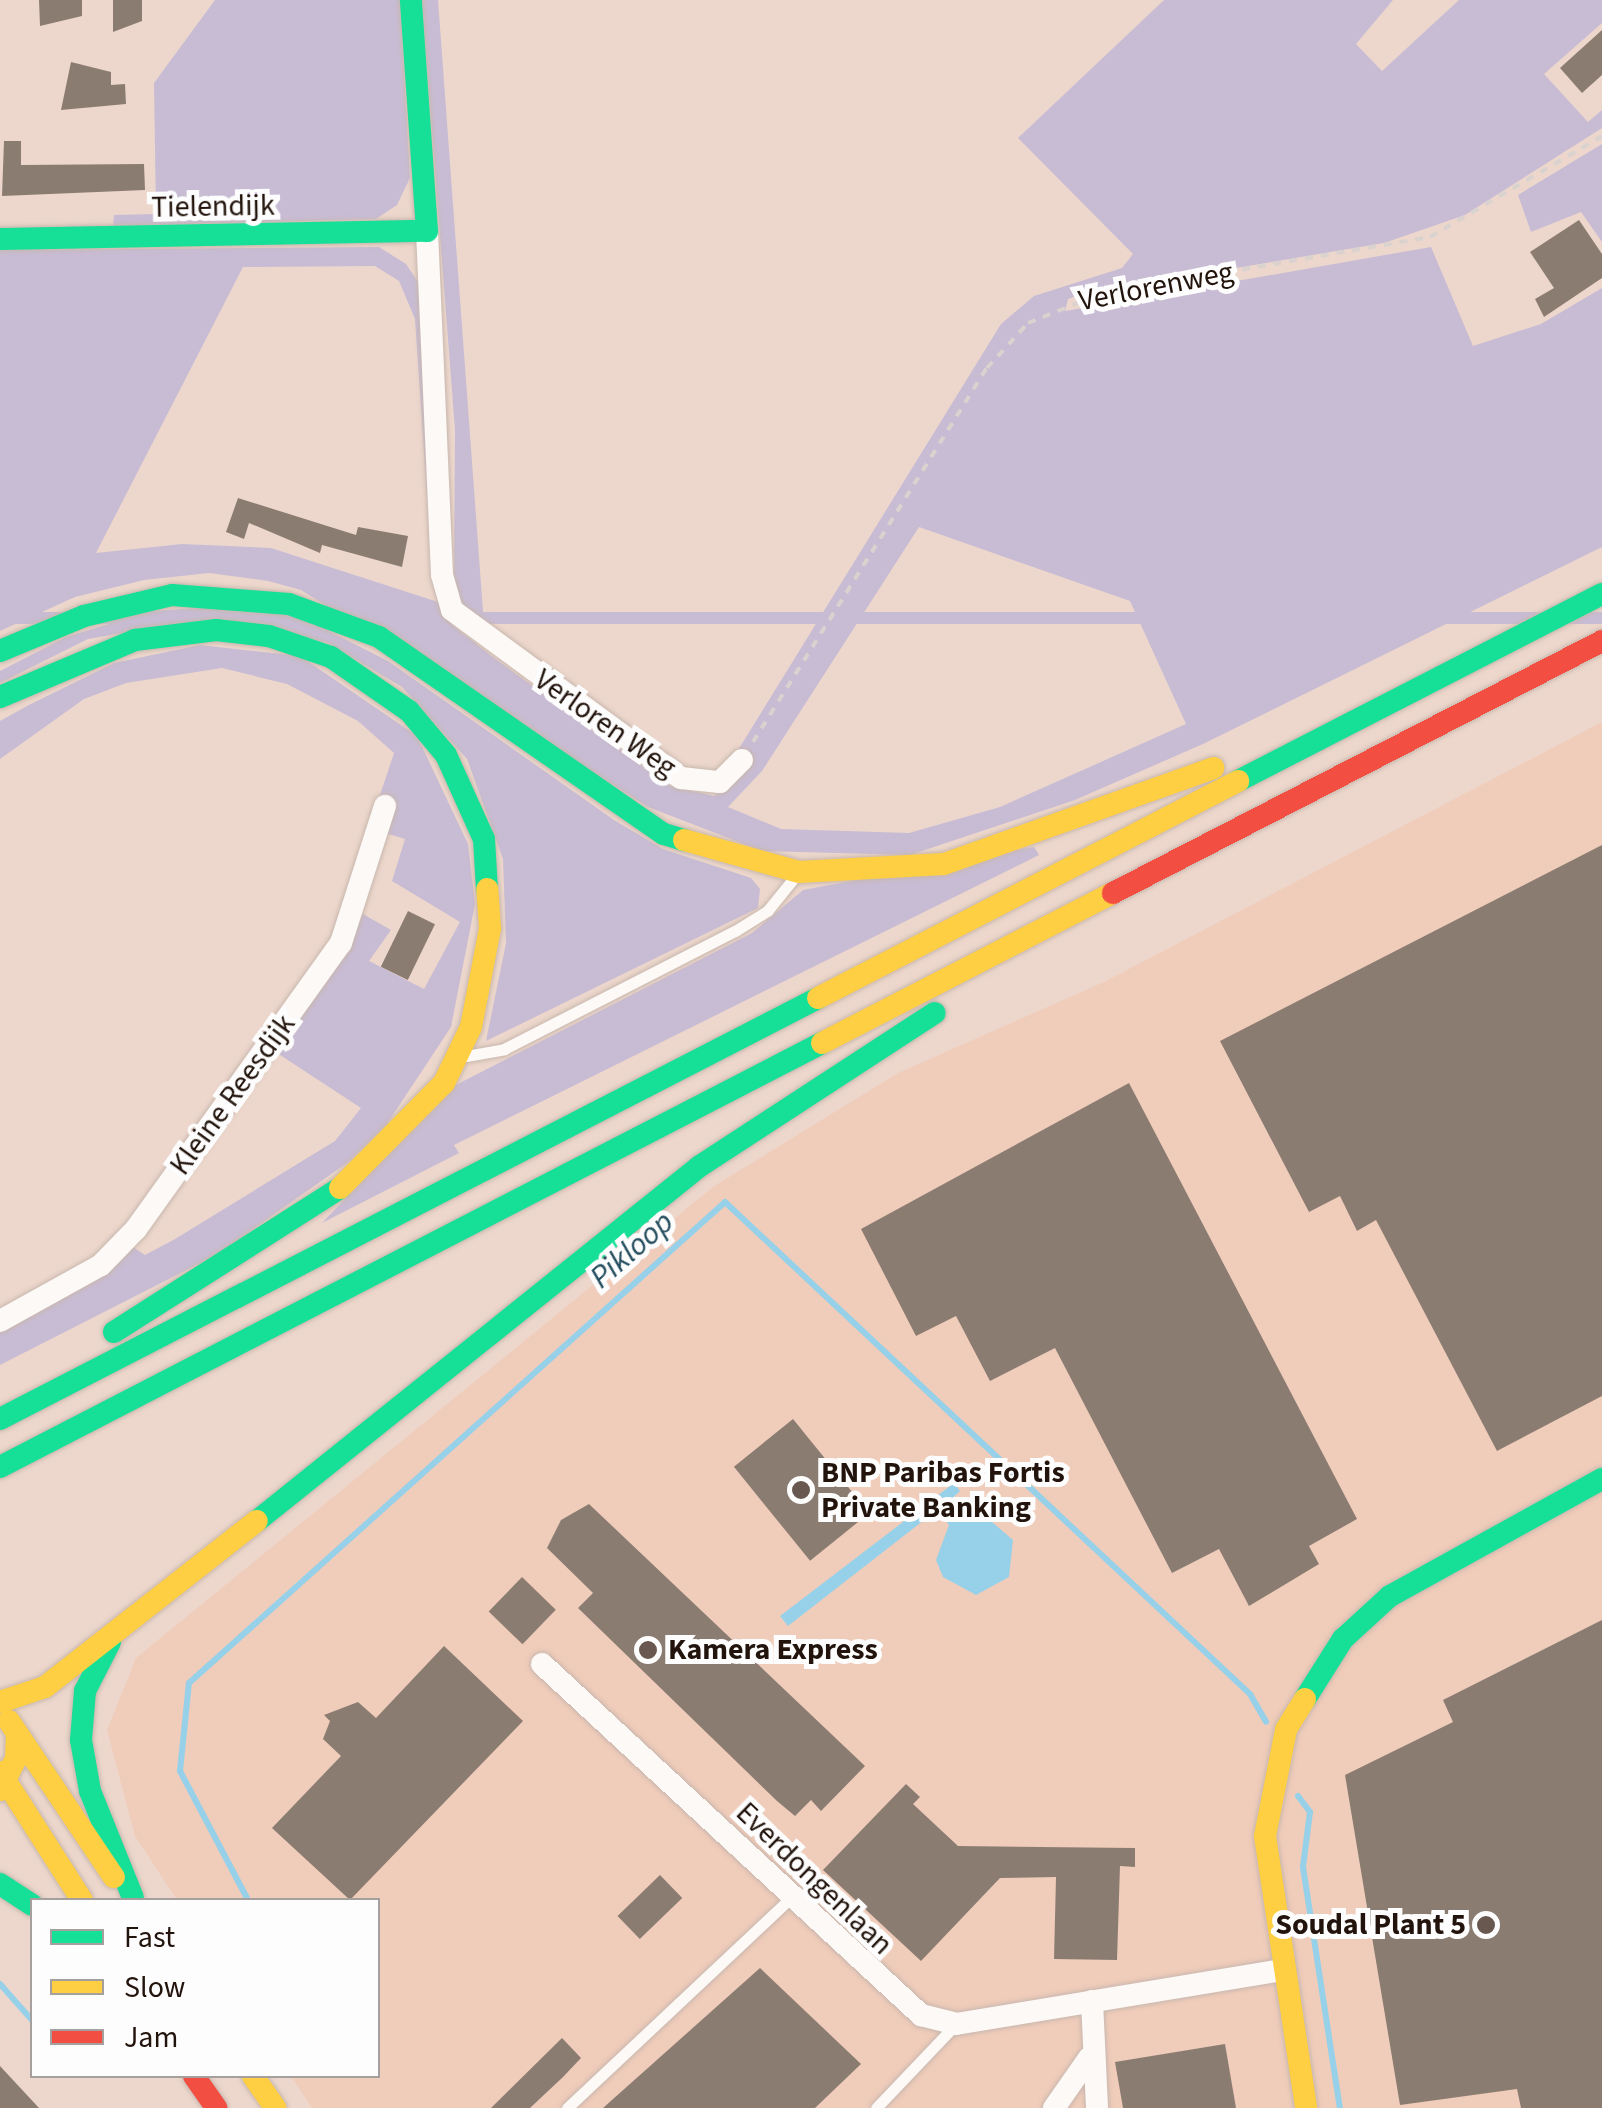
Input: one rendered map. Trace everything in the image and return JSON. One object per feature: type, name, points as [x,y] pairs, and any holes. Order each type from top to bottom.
[{"type":"main road","points":[[411,0],[427,231]]},
{"type":"main road","name":"Tielendijk","points":[[0,239],[427,231]]},
{"type":"main road","points":[[0,1419],[1602,594]]},
{"type":"main road","points":[[0,652],[84,616],[172,595],[289,604],[379,637],[664,834],[799,872],[944,864],[1223,765],[1309,744]]},
{"type":"main road","points":[[0,697],[99,651],[216,630],[304,646],[388,692],[446,755],[484,839],[490,928],[472,1027],[407,1130],[363,1171],[285,1230],[0,1403]]},
{"type":"main road","points":[[0,1467],[1602,641]]},
{"type":"main road","points":[[133,1898],[0,1705],[44,1686],[114,1635],[648,1205],[829,1077],[1039,954],[1093,904]]},
{"type":"main road","points":[[1306,2108],[1282,1970],[1265,1836],[1271,1778],[1310,1687],[1343,1638],[1390,1596],[1602,1480]]},
{"type":"main road","points":[[114,1635],[86,1692],[81,1740],[90,1790],[134,1898]]},
{"type":"main road","points":[[17,1734],[2,1782],[81,1898]]},
{"type":"main road","points":[[0,1884],[30,1904]]},
{"type":"main road","points":[[195,2078],[216,2108]]},
{"type":"main road","points":[[254,2078],[275,2108]]},
{"type":"street","name":"Verloren Weg","points":[[427,231],[442,575],[449,605],[470,628],[681,778],[720,782],[742,760]]},
{"type":"street","name":"Kleine Reesdijk","points":[[0,1321],[101,1265],[136,1229],[340,944],[384,806]]},
{"type":"street","name":"Everdongenlaan","points":[[542,1664],[902,2004],[956,2024],[1282,1970]]},
{"type":"street","points":[[1092,2001],[1088,2058],[1097,2108]]},
{"type":"street","points":[[1054,2108],[1088,2058]]},
{"type":"lane","points":[[457,1056],[504,1048],[735,930],[768,910],[799,872]]},
{"type":"lane","points":[[567,2108],[791,1898]]},
{"type":"lane","points":[[876,2108],[956,2024]]},
{"type":"path","name":"Verlorenweg","points":[[742,760],[986,368],[1028,322],[1100,294],[1410,243],[1453,226],[1602,136]]},
{"type":"shaded area","points":[[215,0],[400,0],[410,178],[397,205],[376,219],[113,226],[114,215],[156,214],[154,83]]},
{"type":"shaded area","points":[[422,0],[438,0],[484,625],[461,608],[454,584],[455,430]]},
{"type":"shaded area","points":[[1164,0],[1393,0],[1356,44],[1382,71],[1459,0],[1602,0],[1602,23],[1544,74],[1588,122],[1602,110],[1602,128],[1465,215],[1384,243],[1082,294],[1068,299],[1065,311],[1431,247],[1473,346],[1541,324],[1602,288],[1602,547],[1203,744],[1075,800],[910,855],[762,851],[648,807],[301,590],[268,581],[209,573],[144,580],[75,597],[0,631],[0,250],[379,247],[406,264],[420,285],[435,528],[429,525],[415,319],[399,281],[375,266],[243,267],[96,553],[182,544],[271,548],[438,602],[442,617],[670,786],[714,796],[734,782],[735,755],[1001,324],[1034,296],[1122,268],[1133,254],[1018,138]],"holes":[[[919,527],[1130,601],[1186,724],[1000,807],[909,833],[781,829],[728,807],[762,771]]]},
{"type":"shaded area","points":[[1602,144],[1602,242],[1581,212],[1531,232],[1518,195]]},
{"type":"shaded area","points":[[213,607],[319,626],[388,661],[614,820],[663,849],[751,878],[760,889],[758,908],[486,1041],[506,943],[503,859],[467,759],[402,687],[328,643],[218,616],[88,639],[0,683],[0,671],[66,637],[152,611]]},
{"type":"shaded area","points":[[0,612],[1602,612],[1602,624],[0,624]]},
{"type":"shaded area","points":[[200,645],[300,656],[417,736],[468,844],[475,904],[451,1027],[385,1127],[347,1163],[216,1255],[0,1365],[0,1328],[133,1247],[145,1255],[175,1239],[335,1141],[361,1108],[274,1051],[363,914],[391,930],[369,961],[424,989],[460,922],[392,881],[405,839],[369,828],[394,753],[358,721],[287,684],[222,668],[126,683],[84,699],[0,759],[0,721],[114,663]]},
{"type":"shaded area","points":[[1602,722],[1602,2108],[312,2108],[292,2078],[380,2078],[380,1898],[176,1898],[135,1836],[107,1730],[136,1658],[713,1187],[898,1073],[1104,982]]},
{"type":"shaded area","points":[[1034,847],[1039,855],[454,1145],[459,1153],[322,1223],[452,1087],[752,933],[803,890]]},
{"type":"water","points":[[954,1483],[960,1491],[945,1505],[958,1517],[985,1516],[1013,1540],[1009,1577],[976,1595],[943,1577],[936,1560],[949,1525],[937,1510],[788,1626],[780,1616]]},
{"type":"building","points":[[39,0],[82,0],[82,16],[40,26]]},
{"type":"building","points":[[113,0],[142,0],[142,21],[113,32]]},
{"type":"building","points":[[1602,30],[1602,75],[1582,93],[1560,68]]},
{"type":"building","points":[[71,62],[111,72],[111,85],[125,84],[126,104],[61,110]]},
{"type":"building","points":[[4,141],[21,141],[21,165],[144,164],[145,190],[2,196]]},
{"type":"building","points":[[1579,220],[1602,254],[1602,278],[1544,317],[1535,299],[1554,288],[1530,252]]},
{"type":"building","points":[[238,498],[356,535],[358,527],[408,536],[402,567],[322,545],[320,553],[249,523],[244,539],[226,532]]},
{"type":"building","points":[[1602,845],[1602,1396],[1497,1451],[1376,1220],[1357,1231],[1340,1196],[1309,1212],[1220,1041]]},
{"type":"building","points":[[408,911],[435,924],[408,980],[381,967]]},
{"type":"building","points":[[1129,1083],[1357,1519],[1309,1546],[1319,1564],[1249,1606],[1219,1549],[1172,1573],[1055,1348],[990,1381],[956,1316],[916,1336],[861,1229]]},
{"type":"building","name":"BNP Paribas Fortis Private Banking","points":[[793,1419],[869,1513],[810,1561],[734,1467]]},
{"type":"building","points":[[589,1504],[865,1766],[821,1811],[811,1800],[795,1816],[777,1801],[578,1608],[593,1593],[547,1548],[561,1520]]},
{"type":"building","points":[[522,1577],[556,1610],[522,1644],[489,1612]]},
{"type":"building","name":"Soudal Plant 5","points":[[1602,1620],[1602,2108],[1521,2108],[1517,2089],[1400,2105],[1345,1775],[1453,1722],[1443,1700]]},
{"type":"building","points":[[444,1646],[523,1721],[348,1898],[272,1828],[341,1756],[323,1739],[330,1721],[324,1715],[358,1702],[376,1718]]},
{"type":"building","points":[[906,1784],[920,1797],[913,1804],[958,1846],[1135,1848],[1135,1867],[1120,1866],[1117,1960],[1054,1959],[1056,1877],[1000,1878],[921,1961],[823,1870]]},
{"type":"building","points":[[660,1875],[682,1898],[640,1939],[618,1916]]},
{"type":"building","points":[[760,1968],[861,2064],[815,2108],[603,2108]]},
{"type":"building","points":[[562,2038],[581,2058],[563,2077],[530,2108],[491,2108]]},
{"type":"building","points":[[1225,2044],[1236,2108],[1123,2108],[1115,2062]]},
{"type":"building","points":[[0,2066],[39,2108],[0,2108]]},
{"type":"waterway","name":"Pikloop","points":[[247,1898],[180,1771],[189,1683],[725,1202],[1250,1694],[1266,1722]]},
{"type":"waterway","name":"Pikloop","points":[[1298,1796],[1310,1812],[1303,1867],[1340,2108]]},
{"type":"waterway","name":"Pikloop","points":[[0,1984],[30,2018]]},
{"type":"traffic: fast","points":[[0,239],[427,231],[411,0]]},
{"type":"traffic: fast","points":[[1238,781],[1602,594]]},
{"type":"traffic: fast","points":[[0,651],[84,616],[172,595],[289,604],[379,637],[664,834],[684,840]]},
{"type":"traffic: fast","points":[[0,697],[135,640],[216,630],[269,636],[331,657],[409,711],[446,755],[484,839],[487,889]]},
{"type":"traffic: fast","points":[[0,1419],[818,998]]},
{"type":"traffic: fast","points":[[257,1521],[700,1166],[935,1013]]},
{"type":"traffic: fast","points":[[0,1467],[822,1043]]},
{"type":"traffic: fast","points":[[114,1332],[340,1188]]},
{"type":"traffic: fast","points":[[1305,1699],[1343,1639],[1390,1596],[1602,1479]]},
{"type":"traffic: fast","points":[[110,1642],[85,1691],[81,1740],[90,1791],[133,1898]]},
{"type":"traffic: fast","points":[[0,1884],[30,1904]]},
{"type":"traffic: slow","points":[[684,840],[799,872],[944,864],[1213,768]]},
{"type":"traffic: slow","points":[[818,998],[1238,781]]},
{"type":"traffic: slow","points":[[340,1188],[444,1083],[471,1027],[490,928],[487,889]]},
{"type":"traffic: slow","points":[[822,1043],[1113,893]]},
{"type":"traffic: slow","points":[[0,1702],[45,1687],[257,1521]]},
{"type":"traffic: slow","points":[[1305,1699],[1286,1730],[1265,1836],[1306,2108]]},
{"type":"traffic: slow","points":[[9,1721],[114,1877]]},
{"type":"traffic: slow","points":[[0,1790],[16,1759],[17,1734]]},
{"type":"traffic: slow","points":[[0,1772],[81,1898]]},
{"type":"traffic: slow","points":[[254,2078],[275,2108]]},
{"type":"traffic: jam","points":[[1113,893],[1602,641]]},
{"type":"traffic: jam","points":[[195,2078],[216,2108]]},
{"type":"place","name":"BNP Paribas Fortis Private Banking","points":[[801,1490]]},
{"type":"place","name":"Kamera Express","points":[[648,1650]]},
{"type":"place","name":"Soudal Plant 5","points":[[1486,1925]]}]
